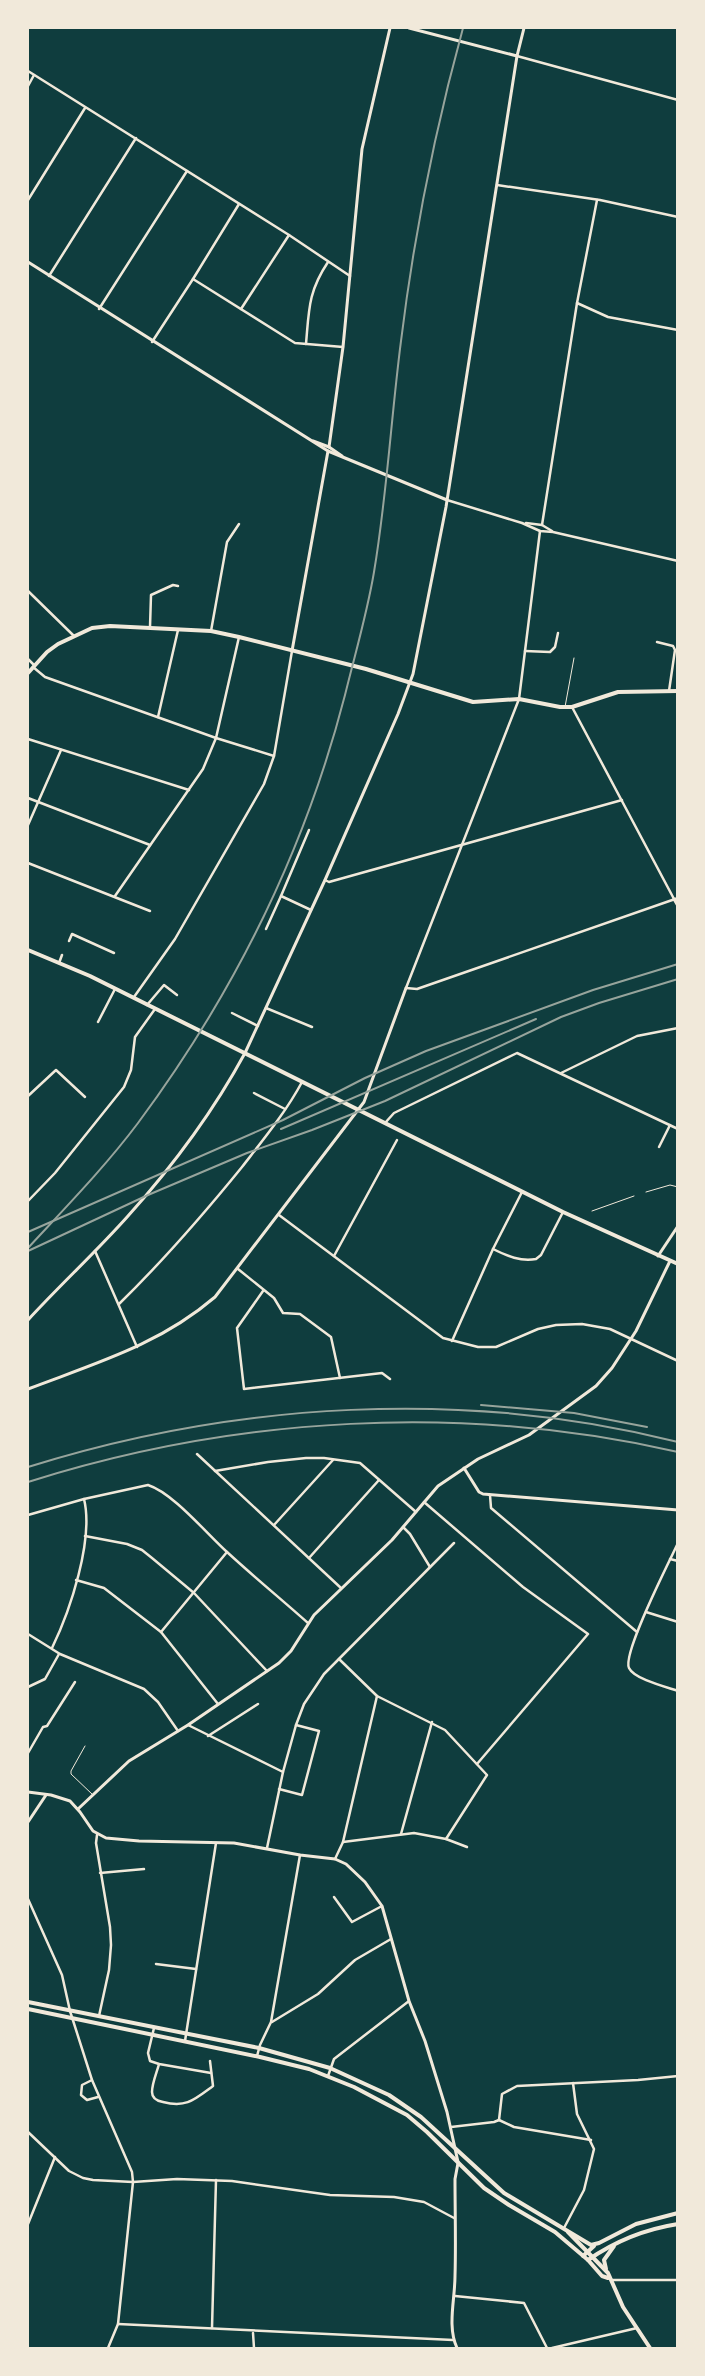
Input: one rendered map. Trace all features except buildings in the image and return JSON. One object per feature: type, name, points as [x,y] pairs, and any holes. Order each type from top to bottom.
[{"type":"main road","points":[[28,673],[47,652],[92,628],[110,626],[150,627],[211,631],[239,637],[366,669],[473,702],[519,700],[572,707],[618,692],[678,691]]},
{"type":"main road","points":[[28,950],[115,989],[303,1081],[562,1212],[678,1264]]},
{"type":"main road","points":[[28,2002],[259,2048],[330,2068],[372,2086],[405,2105],[504,2193],[568,2232],[593,2256],[609,2277],[650,2348]]},
{"type":"main road","points":[[28,2009],[257,2056],[328,2076],[368,2093],[401,2111],[427,2132],[490,2192],[555,2232],[588,2260],[602,2276],[609,2277]]},
{"type":"main road","points":[[583,2256],[594,2246],[636,2224],[678,2213]]},
{"type":"main road","points":[[588,2260],[646,2231],[678,2224]]},
{"type":"main road","points":[[568,2232],[594,2246]]},
{"type":"main road","points":[[609,2277],[604,2260],[614,2246]]},
{"type":"street","points":[[133,998],[175,939],[264,784],[274,756],[328,449],[343,347],[362,149],[390,28]]},
{"type":"street","points":[[409,28],[475,44],[678,100]]},
{"type":"street","points":[[28,1320],[128,1217],[181,1152],[228,1083],[258,1026],[325,880],[411,682],[425,620],[447,500],[517,56],[524,28]]},
{"type":"street","points":[[28,71],[289,235],[350,276]]},
{"type":"street","points":[[28,86],[34,75]]},
{"type":"street","points":[[28,200],[86,108]]},
{"type":"street","points":[[49,276],[136,138]]},
{"type":"street","points":[[99,309],[187,171]]},
{"type":"street","points":[[497,185],[597,200],[678,217]]},
{"type":"street","points":[[542,526],[577,303],[597,200]]},
{"type":"street","points":[[152,342],[238,204]]},
{"type":"street","points":[[241,309],[289,235]]},
{"type":"street","points":[[28,262],[99,309],[292,430],[343,456],[447,500],[522,523],[540,531],[553,532],[678,561]]},
{"type":"street","points":[[306,344],[310,297],[317,278],[328,262]]},
{"type":"street","points":[[193,279],[295,343],[343,347]]},
{"type":"street","points":[[577,303],[608,317],[678,330]]},
{"type":"street","points":[[522,523],[542,526],[553,532]]},
{"type":"street","points":[[211,631],[227,542],[239,524]]},
{"type":"street","points":[[28,1388],[138,1347],[198,1311],[215,1297],[364,1102],[406,988],[519,700],[540,531]]},
{"type":"street","points":[[150,627],[151,595],[173,585],[178,586]]},
{"type":"street","points":[[28,591],[74,636]]},
{"type":"street","points":[[158,717],[178,628]]},
{"type":"street","points":[[525,651],[550,652],[555,647],[558,633]]},
{"type":"street","points":[[115,896],[203,770],[216,738],[239,637]]},
{"type":"street","points":[[656,642],[667,643],[675,650],[669,691]]},
{"type":"street","points":[[28,659],[45,677],[216,738],[274,756]]},
{"type":"street","points":[[572,707],[676,898],[678,906]]},
{"type":"street","points":[[28,739],[189,790]]},
{"type":"street","points":[[28,824],[61,750]]},
{"type":"street","points":[[28,798],[150,845]]},
{"type":"street","points":[[325,880],[329,882],[622,800]]},
{"type":"street","points":[[266,929],[310,830]]},
{"type":"street","points":[[28,863],[150,911]]},
{"type":"street","points":[[281,896],[311,910]]},
{"type":"street","points":[[406,988],[417,989],[676,898]]},
{"type":"street","points":[[69,941],[72,934],[114,953]]},
{"type":"street","points":[[59,963],[62,956]]},
{"type":"street","points":[[148,1005],[164,985],[178,995]]},
{"type":"street","points":[[98,1022],[115,989]]},
{"type":"street","points":[[266,1008],[312,1027]]},
{"type":"street","points":[[28,1201],[55,1173],[124,1087],[131,1070],[135,1037],[156,1009]]},
{"type":"street","points":[[232,1013],[258,1026]]},
{"type":"street","points":[[560,1074],[637,1036],[678,1028]]},
{"type":"street","points":[[385,1123],[394,1113],[517,1053],[678,1129]]},
{"type":"street","points":[[28,1096],[56,1070],[85,1097]]},
{"type":"street","points":[[119,1304],[152,1272],[215,1201],[264,1139],[303,1081]]},
{"type":"street","points":[[254,1093],[285,1109]]},
{"type":"street","points":[[659,1147],[670,1125]]},
{"type":"street","points":[[334,1256],[397,1140]]},
{"type":"street","points":[[452,1341],[493,1249],[522,1192]]},
{"type":"street","points":[[493,1249],[516,1258],[536,1259],[541,1255],[562,1212]]},
{"type":"street","points":[[279,1215],[443,1338],[478,1347],[496,1347],[538,1329],[556,1325],[582,1324],[610,1329],[678,1361]]},
{"type":"street","points":[[658,1256],[678,1226]]},
{"type":"street","points":[[95,1251],[138,1347]]},
{"type":"street","points":[[78,1810],[129,1761],[188,1725],[267,1671],[291,1650],[308,1623],[375,1558],[438,1486],[493,1451],[529,1435],[596,1386],[608,1374],[630,1340],[670,1261]]},
{"type":"street","points":[[238,1269],[274,1298],[283,1313],[300,1314],[332,1337],[340,1378]]},
{"type":"street","points":[[263,1291],[237,1328],[244,1389],[382,1374],[390,1380]]},
{"type":"street","points":[[196,1454],[342,1588]]},
{"type":"street","points":[[215,1471],[306,1458],[360,1463],[416,1512]]},
{"type":"street","points":[[274,1525],[333,1460]]},
{"type":"street","points":[[464,1468],[479,1492],[490,1495],[678,1510]]},
{"type":"street","points":[[309,1558],[379,1480]]},
{"type":"street","points":[[28,1515],[84,1499],[148,1485],[172,1500],[227,1552],[308,1623]]},
{"type":"street","points":[[490,1495],[489,1502],[491,1508],[637,1632]]},
{"type":"street","points":[[52,1648],[65,1620],[76,1580],[87,1517],[84,1499]]},
{"type":"street","points":[[424,1502],[523,1586],[588,1634],[477,1764]]},
{"type":"street","points":[[404,1527],[430,1567]]},
{"type":"street","points":[[85,1536],[127,1544],[142,1550],[194,1593],[267,1671]]},
{"type":"street","points":[[267,1848],[283,1772],[304,1704],[324,1674],[454,1543]]},
{"type":"street","points":[[678,1543],[637,1632],[627,1660],[629,1669],[638,1676],[678,1691]]},
{"type":"street","points":[[161,1632],[227,1552]]},
{"type":"street","points":[[670,1559],[678,1561]]},
{"type":"street","points":[[76,1580],[104,1588],[161,1632],[218,1704]]},
{"type":"street","points":[[646,1612],[678,1622]]},
{"type":"street","points":[[28,1634],[60,1654],[144,1689],[158,1702],[178,1731]]},
{"type":"street","points":[[28,1687],[45,1679],[60,1654]]},
{"type":"street","points":[[339,1659],[378,1696],[445,1730],[487,1775],[446,1839]]},
{"type":"street","points":[[28,1753],[43,1727],[47,1726],[75,1682]]},
{"type":"street","points":[[335,1859],[344,1842],[378,1696]]},
{"type":"street","points":[[208,1736],[258,1704]]},
{"type":"street","points":[[401,1834],[432,1722]]},
{"type":"street","points":[[188,1725],[283,1772]]},
{"type":"street","points":[[280,1789],[302,1795],[319,1731],[296,1725]]},
{"type":"street","points":[[28,1792],[70,1801],[97,1835],[106,1838],[138,1841],[216,1841],[335,1859],[346,1864],[365,1882],[382,1906],[409,2001],[425,2041],[451,2126],[458,2162],[454,2218],[455,2296],[451,2324],[453,2340],[457,2348]]},
{"type":"street","points":[[28,1819],[46,1795]]},
{"type":"street","points":[[344,1842],[414,1833],[446,1839],[466,1847]]},
{"type":"street","points":[[97,1835],[96,1843],[100,1873],[110,1927],[109,1970],[99,2016]]},
{"type":"street","points":[[184,2041],[216,1841]]},
{"type":"street","points":[[257,2056],[271,2022],[300,1855]]},
{"type":"street","points":[[100,1873],[144,1869]]},
{"type":"street","points":[[334,1897],[352,1922],[382,1906]]},
{"type":"street","points":[[28,1899],[62,1975],[70,2010],[92,2080],[128,2161],[133,2182],[118,2324],[108,2348]]},
{"type":"street","points":[[271,2022],[318,1994],[355,1960],[391,1939]]},
{"type":"street","points":[[156,1964],[197,1969]]},
{"type":"street","points":[[328,2076],[334,2060],[409,2001]]},
{"type":"street","points":[[154,2028],[148,2053],[150,2060],[159,2064],[211,2073]]},
{"type":"street","points":[[159,2064],[152,2093],[158,2101],[180,2106],[193,2100],[213,2086],[210,2061]]},
{"type":"street","points":[[499,2120],[502,2094],[517,2086],[678,2076]]},
{"type":"street","points":[[92,2080],[82,2085],[81,2095],[87,2100],[98,2097]]},
{"type":"street","points":[[564,2229],[579,2204],[588,2180],[594,2149],[577,2114],[573,2083]]},
{"type":"street","points":[[451,2126],[499,2120],[514,2127],[591,2140]]},
{"type":"street","points":[[28,2132],[69,2171],[83,2178],[133,2182],[177,2179],[216,2180],[246,2182],[330,2194],[418,2200],[434,2206],[454,2218]]},
{"type":"street","points":[[28,2224],[55,2158]]},
{"type":"street","points":[[212,2328],[216,2180]]},
{"type":"street","points":[[609,2277],[678,2280]]},
{"type":"street","points":[[455,2296],[524,2304],[547,2348]]},
{"type":"street","points":[[118,2324],[212,2328],[253,2332],[453,2340]]},
{"type":"street","points":[[552,2348],[637,2328]]},
{"type":"street","points":[[253,2332],[254,2348]]},
{"type":"lane","points":[[565,707],[574,658]]},
{"type":"lane","points":[[646,1192],[670,1185],[678,1187]]},
{"type":"lane","points":[[592,1211],[634,1196]]},
{"type":"lane","points":[[85,1746],[71,1770],[71,1774],[93,1795]]},
{"type":"railway","points":[[28,1248],[84,1187],[138,1123],[173,1074],[205,1024],[235,972],[287,865],[329,753],[371,588],[382,514],[412,262],[443,105],[463,28]]},
{"type":"railway","points":[[28,1232],[283,1120],[365,1078],[426,1051],[593,990],[678,964]]},
{"type":"railway","points":[[28,1251],[148,1195],[247,1153],[385,1101],[561,1017],[599,1003],[678,979]]},
{"type":"railway","points":[[281,1129],[536,1019]]},
{"type":"railway","points":[[481,1405],[574,1413],[647,1427]]},
{"type":"railway","points":[[28,1467],[107,1445],[187,1428],[269,1416],[351,1410],[434,1409],[516,1414],[598,1425],[678,1442]]},
{"type":"railway","points":[[28,1482],[107,1460],[187,1443],[269,1431],[351,1424],[433,1423],[515,1427],[597,1437],[678,1452]]}]
